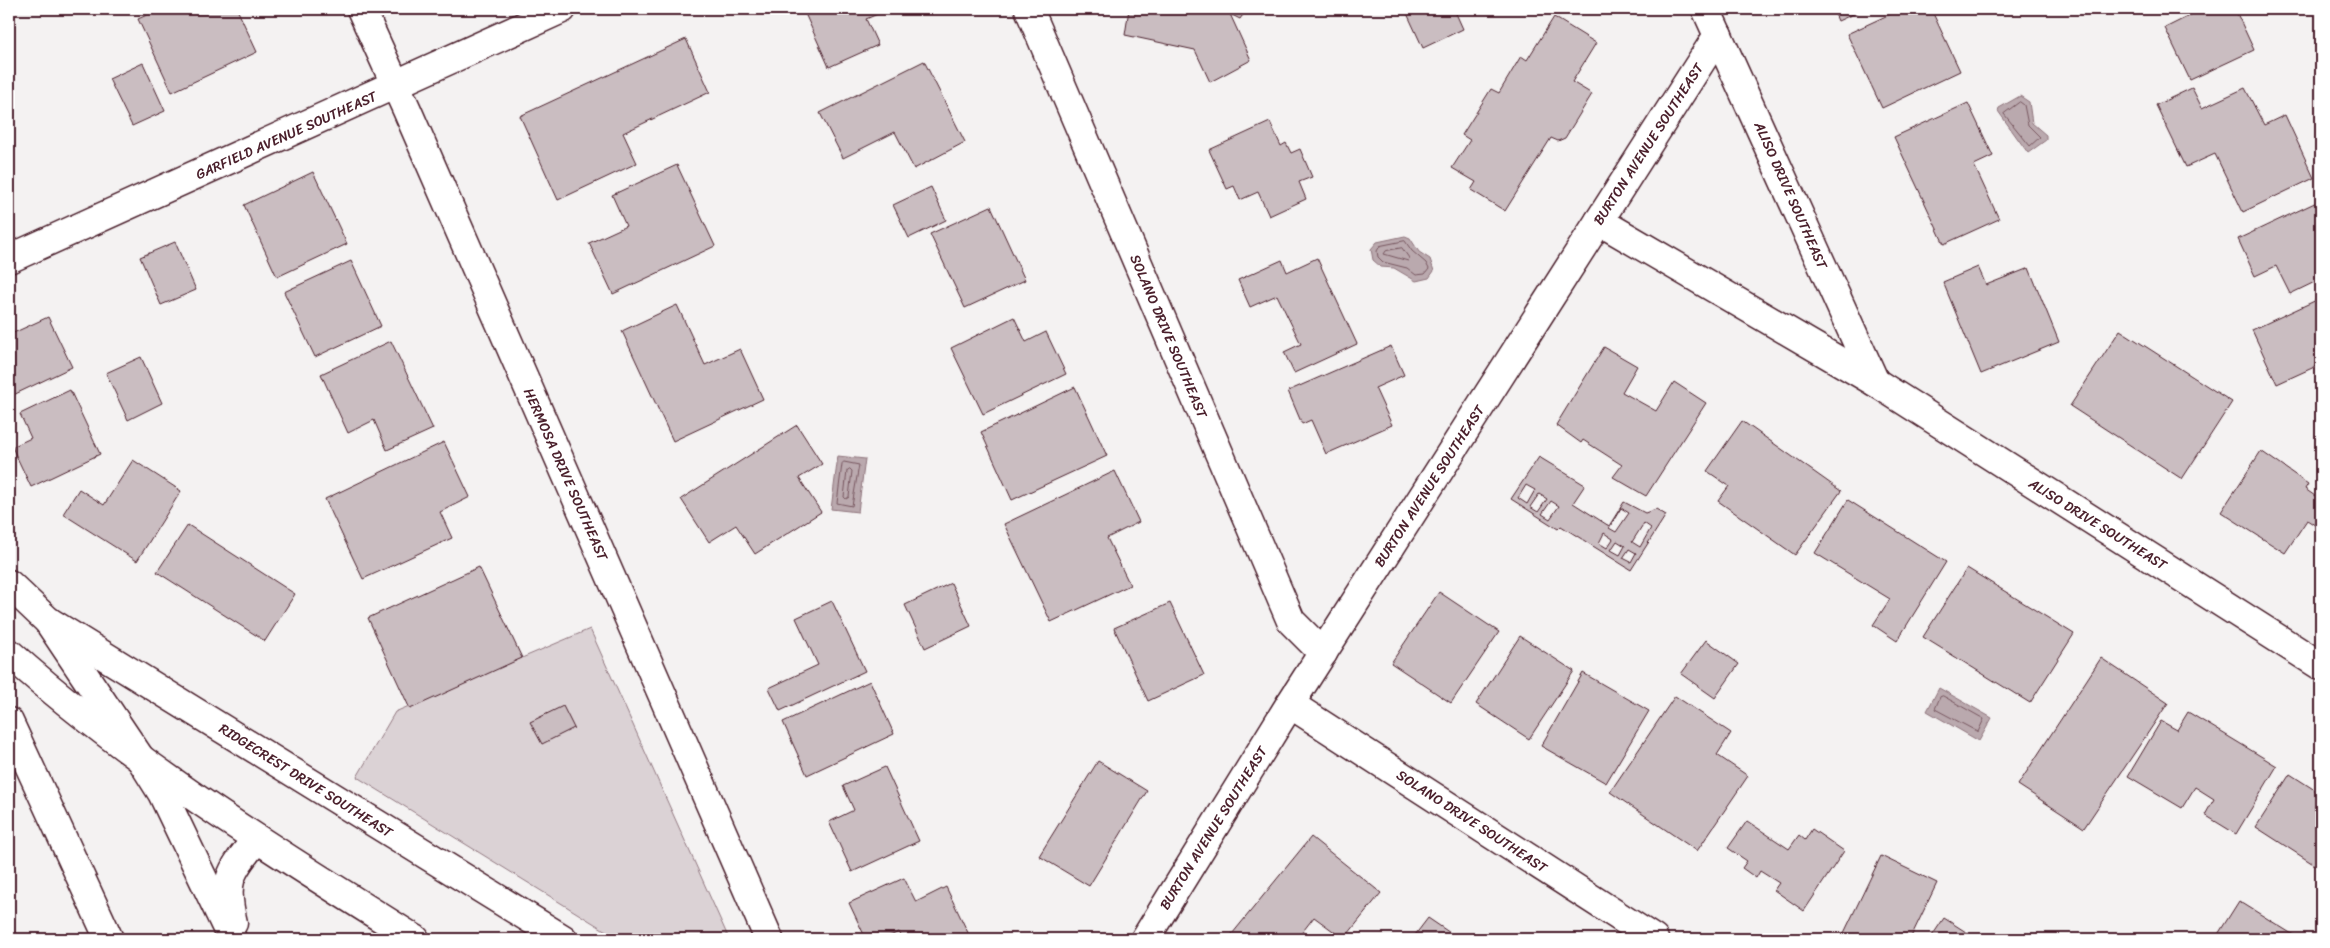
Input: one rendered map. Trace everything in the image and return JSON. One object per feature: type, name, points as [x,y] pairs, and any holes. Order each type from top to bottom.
[{"type":"street","name":"HERMOSA DRIVE SOUTHEAST","points":[[361,9],[396,85],[769,939]]},
{"type":"street","name":"GARFIELD AVENUE SOUTHEAST","points":[[9,259],[562,9]]},
{"type":"street","name":"SOLANO DRIVE SOUTHEAST","points":[[1028,9],[1291,621],[1323,653]]},
{"type":"street","name":"ALISO DRIVE SOUTHEAST","points":[[1706,9],[1875,382]]},
{"type":"street","name":"BURTON AVENUE SOUTHEAST","points":[[1145,939],[1290,704],[1718,34]]},
{"type":"street","name":"ALISO DRIVE SOUTHEAST","points":[[1599,221],[1875,382],[2321,666]]},
{"type":"street","points":[[9,584],[48,621],[142,761],[162,794],[232,939]]},
{"type":"street","name":"RIDGECREST DRIVE SOUTHEAST","points":[[48,621],[563,939]]},
{"type":"street","points":[[9,653],[73,708],[142,761],[256,840],[415,939]]},
{"type":"street","name":"SOLANO DRIVE SOUTHEAST","points":[[1290,704],[1654,939]]},
{"type":"street","points":[[9,722],[109,939]]},
{"type":"street","points":[[237,939],[227,898],[232,872],[256,840]]},
{"type":"shaded area","points":[[590,629],[729,939],[619,939],[357,777],[395,712]]},
{"type":"water","points":[[2020,96],[2029,102],[2032,123],[2046,135],[2046,140],[2028,153],[1998,111],[1999,108]]},
{"type":"water","points":[[1405,236],[1410,238],[1419,252],[1430,259],[1434,271],[1429,278],[1416,281],[1394,268],[1381,267],[1373,260],[1371,249],[1377,242]]},
{"type":"water","points":[[838,456],[865,459],[858,512],[831,509]]},
{"type":"water","points":[[1939,688],[1992,718],[1979,741],[1927,711]]},
{"type":"building","points":[[160,9],[237,9],[257,52],[172,92],[138,19]]},
{"type":"building","points":[[803,9],[889,9],[866,19],[878,45],[829,67]]},
{"type":"building","points":[[1129,9],[1247,9],[1240,19],[1230,14],[1251,60],[1210,82],[1195,50],[1125,35]]},
{"type":"building","points":[[1405,9],[1454,9],[1463,29],[1423,48]]},
{"type":"building","points":[[1833,9],[1864,9],[1838,21]]},
{"type":"building","points":[[1901,9],[1931,9],[1960,71],[1882,108],[1847,34]]},
{"type":"building","points":[[2188,9],[2235,9],[2254,50],[2190,80],[2165,28],[2191,15]]},
{"type":"building","points":[[1554,17],[1596,43],[1572,82],[1592,94],[1565,138],[1558,141],[1551,138],[1505,211],[1471,190],[1476,182],[1452,168],[1470,140],[1462,135],[1491,89],[1499,93],[1521,56],[1527,60]]},
{"type":"building","points":[[686,39],[710,92],[623,133],[637,163],[558,200],[520,116]]},
{"type":"building","points":[[924,61],[965,142],[914,169],[895,132],[843,158],[820,113]]},
{"type":"building","points":[[143,63],[165,111],[132,126],[109,79]]},
{"type":"building","points":[[2192,88],[2202,108],[2245,88],[2264,125],[2285,115],[2314,178],[2243,212],[2215,154],[2186,167],[2156,105]]},
{"type":"building","points":[[1968,103],[1993,156],[1974,165],[1999,219],[1944,244],[1894,137]]},
{"type":"building","points":[[1270,122],[1281,146],[1286,143],[1291,153],[1300,149],[1312,177],[1299,182],[1306,199],[1269,216],[1258,192],[1240,200],[1234,186],[1227,189],[1209,150]]},
{"type":"building","points":[[9,165],[16,180],[9,184]]},
{"type":"building","points":[[677,165],[715,246],[613,294],[589,243],[626,226],[612,195]]},
{"type":"building","points":[[313,172],[347,244],[277,277],[244,205]]},
{"type":"building","points":[[931,187],[946,220],[909,238],[893,205]]},
{"type":"building","points":[[2321,200],[2321,279],[2290,294],[2276,266],[2255,276],[2238,239]]},
{"type":"building","points":[[991,206],[1025,280],[965,308],[930,234]]},
{"type":"building","points":[[175,242],[196,290],[161,305],[140,257]]},
{"type":"building","points":[[1317,258],[1357,344],[1294,373],[1284,352],[1301,344],[1277,295],[1250,307],[1238,280],[1282,260],[1287,272]]},
{"type":"building","points":[[351,261],[381,326],[315,357],[284,292]]},
{"type":"building","points":[[1978,267],[1986,285],[2029,268],[2059,342],[1981,374],[1943,282]]},
{"type":"building","points":[[2321,298],[2321,364],[2277,384],[2252,330]]},
{"type":"building","points":[[677,305],[705,365],[740,349],[763,399],[673,441],[622,331]]},
{"type":"building","points":[[48,317],[72,367],[9,397],[9,335]]},
{"type":"building","points":[[1014,317],[1026,342],[1046,332],[1066,374],[983,414],[951,348]]},
{"type":"building","points":[[2120,330],[2232,402],[2182,479],[2070,406]]},
{"type":"building","points":[[391,341],[433,429],[387,450],[374,420],[348,433],[321,374]]},
{"type":"building","points":[[1391,346],[1404,375],[1375,388],[1392,425],[1326,454],[1311,420],[1302,424],[1288,391]]},
{"type":"building","points":[[1604,347],[1637,366],[1622,392],[1656,411],[1674,382],[1706,403],[1646,496],[1613,477],[1622,465],[1583,440],[1581,443],[1556,425]]},
{"type":"building","points":[[141,357],[162,403],[128,420],[106,373]]},
{"type":"building","points":[[1075,387],[1107,456],[1012,500],[981,432]]},
{"type":"building","points":[[70,390],[100,454],[31,487],[12,447],[31,438],[20,414]]},
{"type":"building","points":[[1742,421],[1841,491],[1795,555],[1718,501],[1729,486],[1707,471]]},
{"type":"building","points":[[797,425],[822,464],[799,478],[821,512],[755,554],[736,525],[709,542],[681,499]]},
{"type":"building","points":[[444,442],[470,497],[440,512],[452,538],[363,579],[325,499]]},
{"type":"building","points":[[2261,451],[2308,484],[2305,489],[2321,500],[2321,529],[2307,520],[2285,553],[2221,512]]},
{"type":"building","points":[[1539,457],[1585,485],[1573,503],[1609,526],[1624,502],[1645,513],[1656,509],[1666,515],[1631,570],[1561,526],[1558,529],[1511,499]],"holes":[[[1526,485],[1535,490],[1527,504],[1518,498]],[[1539,494],[1547,499],[1538,512],[1530,507]],[[1551,501],[1559,506],[1550,519],[1542,514]],[[1621,508],[1629,513],[1616,532],[1609,528]],[[1644,523],[1651,528],[1640,547],[1632,542]],[[1604,533],[1613,539],[1607,548],[1599,543]],[[1617,541],[1625,546],[1620,555],[1611,550]],[[1629,549],[1636,553],[1631,562],[1623,558]]]},
{"type":"building","points":[[133,460],[181,491],[137,561],[63,514],[79,489],[104,505]]},
{"type":"building","points":[[1115,471],[1139,522],[1107,538],[1130,585],[1051,622],[1004,524]]},
{"type":"building","points":[[1848,500],[1946,562],[1897,641],[1873,625],[1890,599],[1815,553]]},
{"type":"building","points":[[188,525],[295,594],[265,641],[157,572]]},
{"type":"building","points":[[479,567],[522,658],[410,709],[368,618]]},
{"type":"building","points":[[1967,568],[2074,634],[2030,703],[1923,637]]},
{"type":"building","points":[[951,583],[971,626],[925,648],[905,605]]},
{"type":"building","points":[[1439,592],[1499,632],[1451,703],[1391,663]]},
{"type":"building","points":[[832,601],[865,671],[780,711],[769,688],[818,665],[796,618]]},
{"type":"building","points":[[1170,603],[1204,675],[1148,701],[1114,628]]},
{"type":"building","points":[[1520,636],[1574,671],[1529,739],[1476,704]]},
{"type":"building","points":[[1706,640],[1739,664],[1715,698],[1681,674]]},
{"type":"building","points":[[2101,658],[2168,703],[2084,828],[2018,785]]},
{"type":"building","points":[[1583,673],[1649,711],[1606,783],[1541,746]]},
{"type":"building","points":[[870,681],[894,734],[807,775],[783,722]]},
{"type":"building","points":[[1675,696],[1731,733],[1717,755],[1748,776],[1697,851],[1610,792]]},
{"type":"building","points":[[563,706],[574,728],[542,744],[530,722]]},
{"type":"building","points":[[2188,712],[2277,766],[2236,834],[2205,815],[2214,799],[2195,787],[2182,808],[2128,776],[2161,721],[2177,730]]},
{"type":"building","points":[[1098,761],[1147,791],[1089,886],[1039,856]]},
{"type":"building","points":[[885,767],[919,841],[852,872],[829,822],[854,810],[843,786]]},
{"type":"building","points":[[2290,774],[2321,794],[2321,869],[2256,827]]},
{"type":"building","points":[[1747,821],[1789,849],[1799,835],[1805,840],[1812,829],[1844,851],[1804,911],[1774,890],[1779,883],[1760,871],[1756,878],[1742,868],[1747,861],[1728,848]]},
{"type":"building","points":[[1311,837],[1381,893],[1344,939],[1314,917],[1297,939],[1228,939]]},
{"type":"building","points":[[1881,856],[1937,883],[1910,939],[1853,939],[1843,935]]},
{"type":"building","points":[[904,878],[916,902],[946,887],[971,939],[903,939],[899,932],[883,939],[866,939],[849,903]]},
{"type":"building","points":[[2239,901],[2300,939],[2215,939]]},
{"type":"building","points":[[1428,918],[1459,939],[1412,939]]},
{"type":"building","points":[[1944,918],[1977,939],[1930,939]]}]
